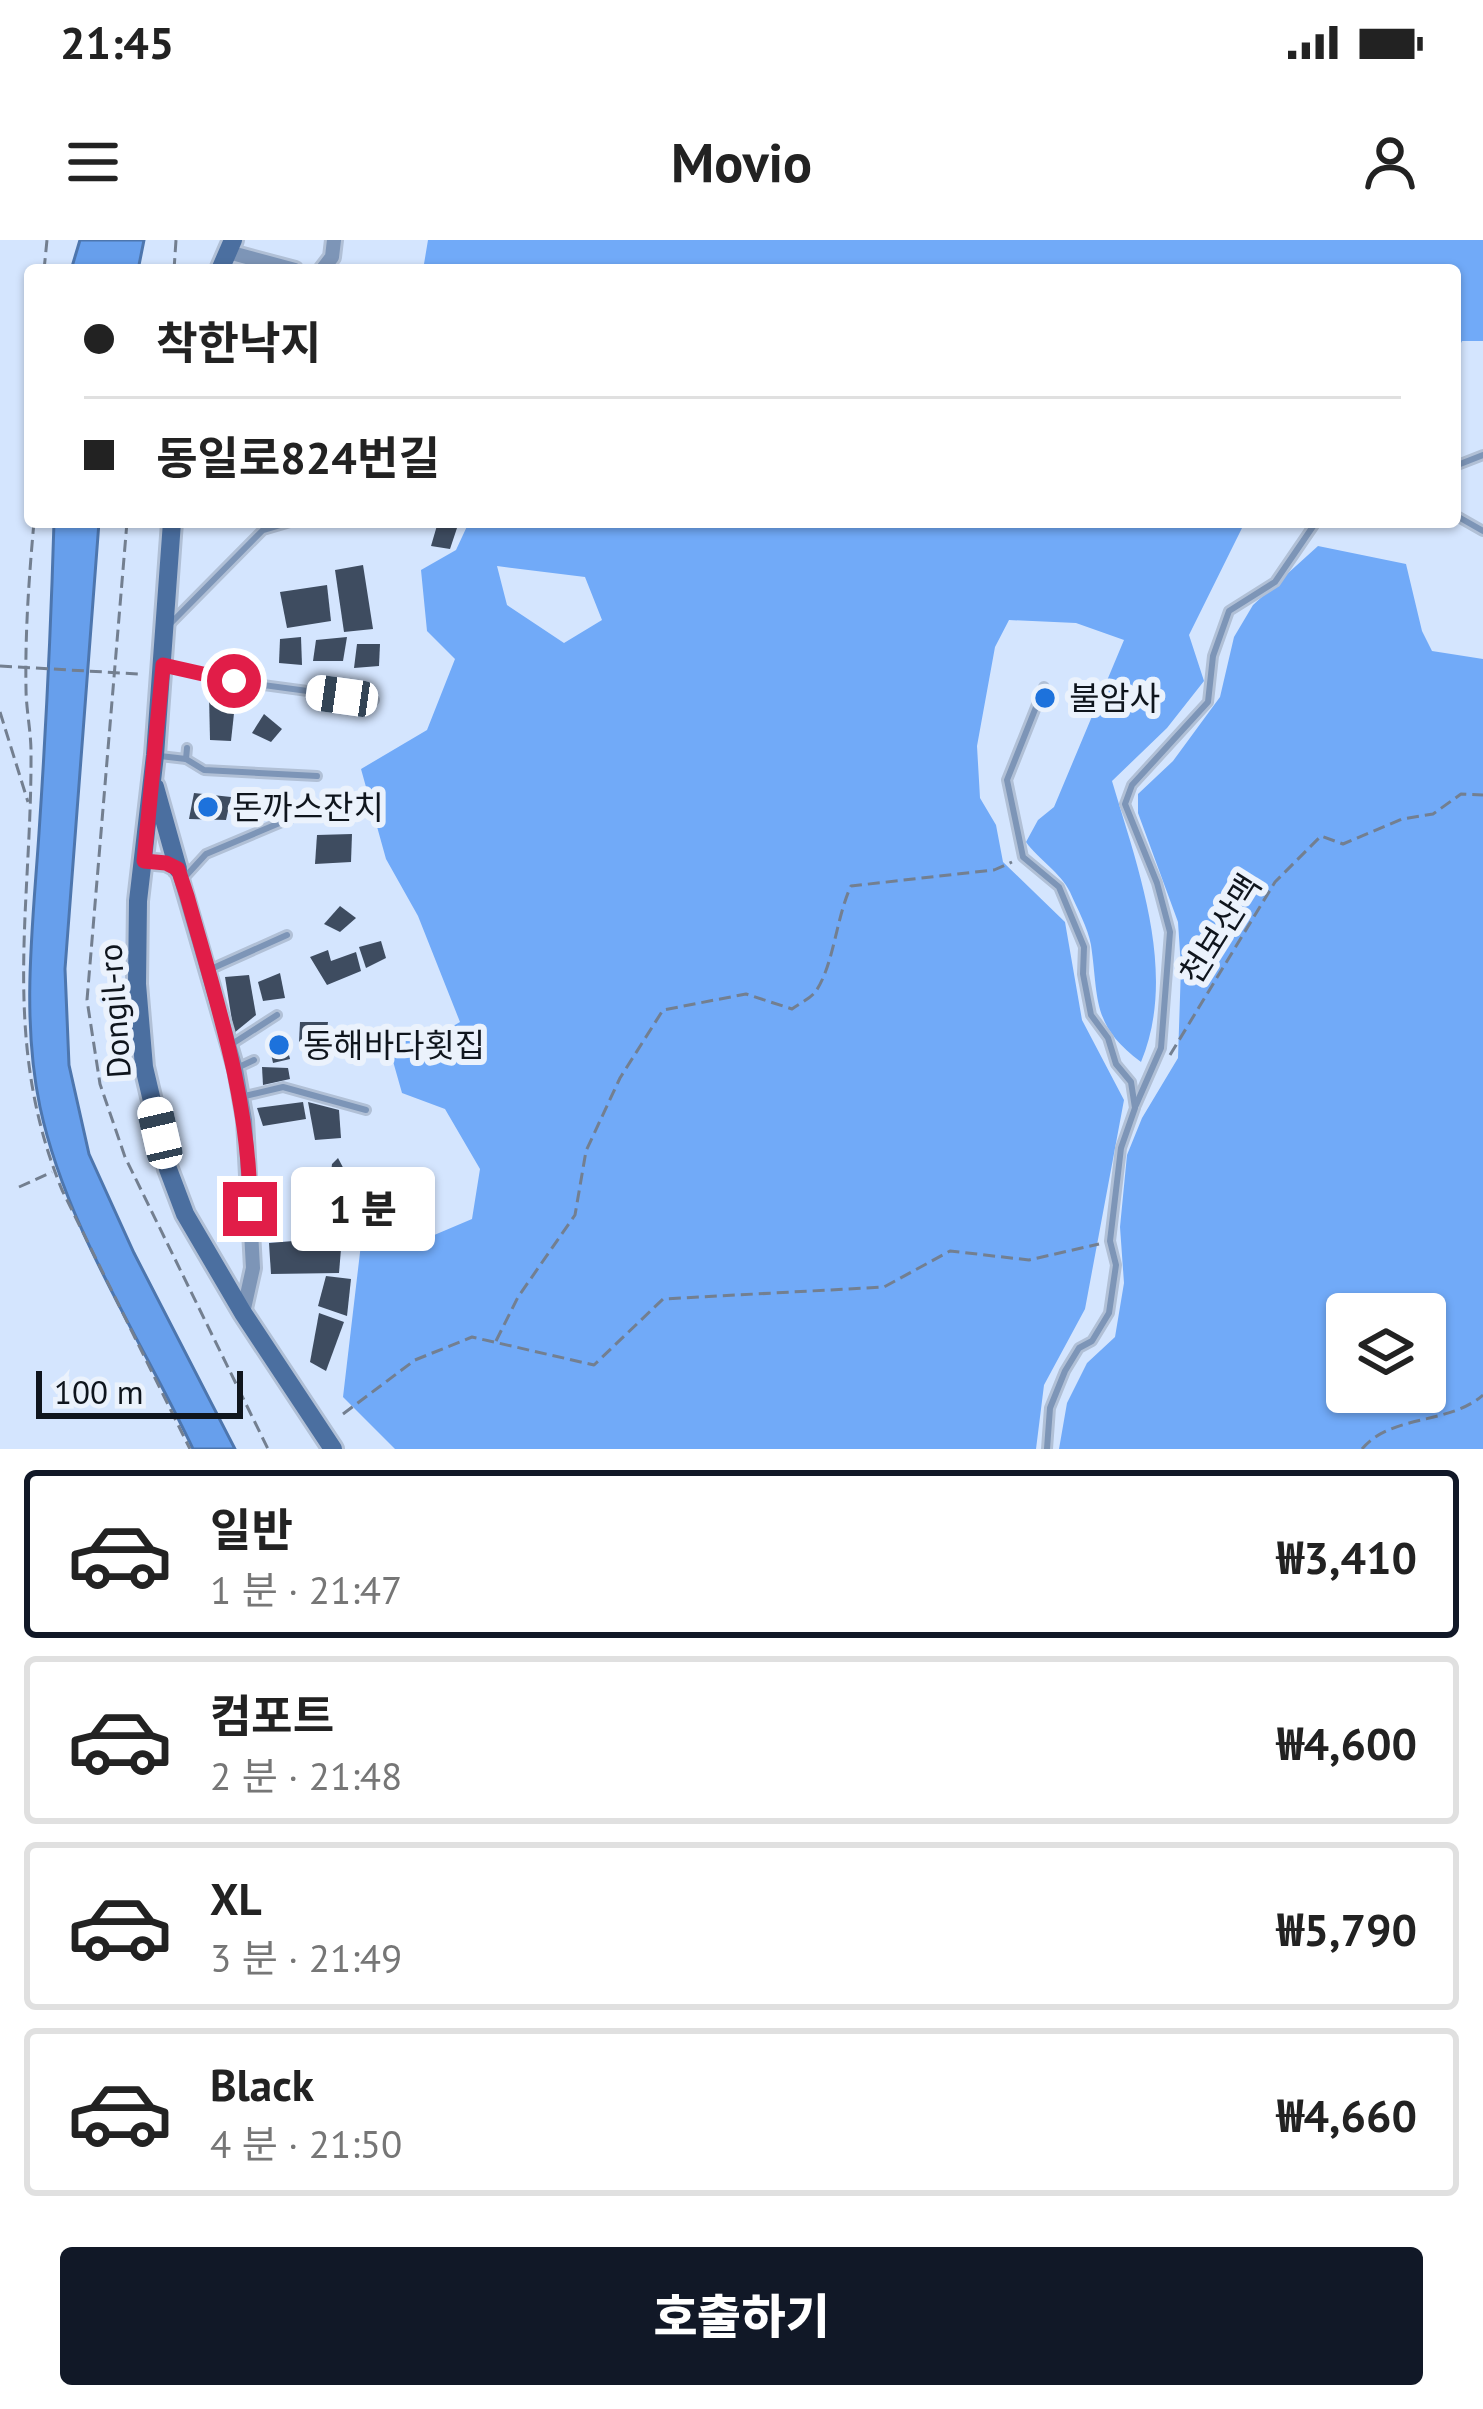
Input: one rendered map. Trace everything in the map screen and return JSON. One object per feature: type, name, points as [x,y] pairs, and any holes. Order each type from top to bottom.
[{"type":"street","points":[[227,254],[270,264]]},
{"type":"street","name":"Dongil-ro","points":[[172,528],[163,631],[149,671],[155,755],[137,984],[144,1066],[168,1169],[185,1214],[243,1313],[334,1449]]},
{"type":"street","points":[[152,778],[241,1097],[250,1165],[253,1268],[243,1313]]},
{"type":"street","points":[[144,861],[166,863],[180,875]]},
{"type":"lane","points":[[163,631],[270,528]]},
{"type":"lane","points":[[1047,1449],[1050,1408],[1065,1371],[1109,1313],[1116,1265],[1110,1241],[1121,1148],[1161,1048],[1170,932],[1125,804],[1132,785],[1208,702],[1213,656],[1229,611],[1275,582],[1312,528]]},
{"type":"lane","points":[[149,671],[374,700]]},
{"type":"lane","points":[[1044,687],[1006,780],[1023,856],[1059,887],[1084,947],[1082,974],[1091,1015],[1132,1082],[1135,1108]]},
{"type":"lane","points":[[186,759],[187,748]]},
{"type":"lane","points":[[155,755],[186,759],[204,770],[317,776]]},
{"type":"lane","points":[[180,875],[206,854],[289,819]]},
{"type":"lane","points":[[208,970],[286,934]]},
{"type":"lane","points":[[230,1046],[277,1015]]},
{"type":"lane","points":[[236,1069],[254,1060]]},
{"type":"lane","points":[[241,1097],[283,1087],[366,1110]]},
{"type":"path","points":[[34,528],[26,664],[31,752],[21,1004],[30,1079],[54,1172],[190,1449]]},
{"type":"path","points":[[0,666],[149,671]]},
{"type":"path","points":[[0,712],[28,804]]},
{"type":"path","name":"천보산맥","points":[[1147,1076],[1179,1043],[1275,882],[1321,836],[1343,844],[1402,819],[1433,814],[1461,794],[1483,795]]},
{"type":"path","points":[[496,1342],[518,1297],[575,1216],[586,1151],[620,1078],[663,1010],[746,994],[792,1009],[815,993],[833,946],[838,913],[851,886],[994,870],[1023,856]]},
{"type":"path","points":[[19,1186],[54,1172]]},
{"type":"path","points":[[343,1414],[415,1360],[472,1337],[594,1365],[663,1299],[884,1287],[950,1251],[1029,1260],[1110,1241]]},
{"type":"path","points":[[1361,1449],[1375,1434],[1469,1407],[1483,1395]]},
{"type":"shaded area","points":[[80,240],[144,240],[139,264],[73,264]]},
{"type":"shaded area","points":[[428,240],[1483,240],[1483,341],[1461,343],[1461,264],[424,264]]},
{"type":"shaded area","points":[[54,528],[99,528],[65,969],[69,1065],[89,1154],[235,1449],[193,1449],[86,1239],[40,1107],[31,1039],[30,970]]},
{"type":"shaded area","points":[[466,528],[1242,528],[1189,635],[1204,681],[1167,728],[1112,781],[1142,885],[1155,957],[1156,993],[1141,1062],[1105,1023],[1090,938],[1070,892],[1026,842],[1038,820],[1054,807],[1124,640],[1076,623],[1009,620],[995,647],[977,746],[980,798],[996,825],[1003,862],[1065,922],[1082,1020],[1124,1100],[1085,1309],[1044,1385],[1036,1449],[395,1449],[343,1397],[363,1227],[413,1244],[472,1219],[480,1169],[445,1109],[402,1093],[387,1040],[426,1042],[460,1022],[418,916],[386,859],[361,769],[427,730],[455,659],[427,631],[421,570],[456,550]],"holes":[[[497,566],[585,577],[602,620],[564,643],[507,605]]]},
{"type":"shaded area","points":[[1318,546],[1406,564],[1422,631],[1432,651],[1483,659],[1483,1449],[1059,1449],[1067,1403],[1087,1363],[1115,1337],[1124,1283],[1120,1227],[1127,1155],[1142,1118],[1178,1058],[1178,922],[1138,813],[1138,794],[1173,761],[1220,697],[1234,637],[1253,605]]},
{"type":"building","points":[[436,528],[457,528],[450,549],[431,546]]},
{"type":"building","points":[[363,565],[373,629],[344,632],[335,570]]},
{"type":"building","points":[[327,585],[331,621],[287,628],[280,592]]},
{"type":"building","points":[[301,637],[302,665],[279,663],[280,639]]},
{"type":"building","points":[[347,637],[343,661],[313,661],[316,640]]},
{"type":"building","points":[[357,644],[380,644],[379,666],[354,668]]},
{"type":"building","points":[[209,695],[236,695],[231,741],[210,740]]},
{"type":"building","points":[[264,714],[282,729],[271,742],[252,733]]},
{"type":"building","points":[[194,793],[231,797],[226,820],[189,819]]},
{"type":"building","points":[[352,834],[351,862],[315,864],[317,835]]},
{"type":"building","points":[[340,906],[356,918],[340,932],[324,924]]},
{"type":"building","points":[[381,941],[386,958],[366,968],[359,947]]},
{"type":"building","points":[[328,950],[331,961],[356,952],[361,971],[327,985],[310,957]]},
{"type":"building","points":[[280,973],[285,998],[263,1001],[258,982]]},
{"type":"building","points":[[249,975],[256,1015],[234,1033],[225,977]]},
{"type":"building","points":[[300,1022],[328,1022],[326,1037],[299,1042]]},
{"type":"building","points":[[375,1028],[380,1045],[360,1052],[354,1031]]},
{"type":"building","points":[[284,1036],[290,1059],[273,1063],[268,1039]]},
{"type":"building","points":[[262,1067],[288,1068],[290,1079],[263,1085]]},
{"type":"building","points":[[303,1102],[306,1119],[263,1126],[257,1108]]},
{"type":"building","points":[[308,1102],[339,1110],[341,1138],[315,1140]]},
{"type":"building","points":[[338,1158],[347,1175],[339,1187],[336,1225],[325,1225],[332,1164]]},
{"type":"building","points":[[342,1237],[339,1273],[271,1274],[269,1243]]},
{"type":"building","points":[[326,1276],[351,1279],[347,1316],[318,1306]]},
{"type":"building","points":[[319,1313],[344,1322],[326,1371],[310,1362]]},
{"type":"place","name":"불암사","points":[[1045,698]]},
{"type":"place","name":"돈까스잔치","points":[[208,807]]},
{"type":"place","name":"동해바다횟집","points":[[279,1045]]},
{"type":"route","points":[[234,681],[163,665],[144,861],[178,869],[187,896],[236,1069],[250,1165],[250,1209]]}]
